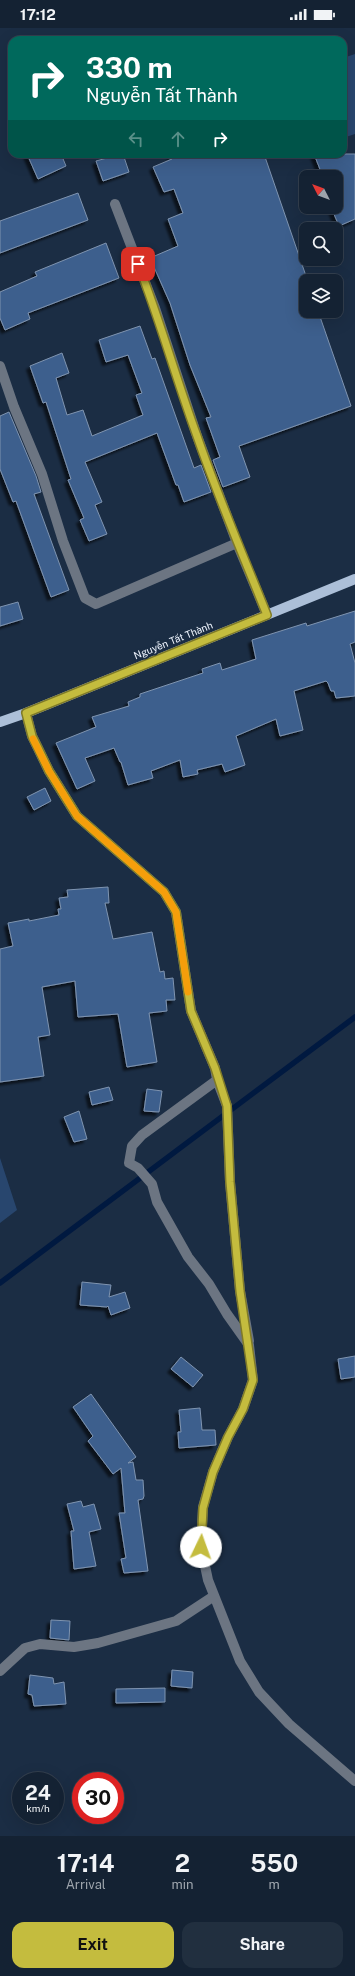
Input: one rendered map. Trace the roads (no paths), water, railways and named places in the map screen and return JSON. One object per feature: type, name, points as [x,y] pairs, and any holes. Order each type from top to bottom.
[{"type":"main road","name":"Nguyễn Tất Thành","points":[[0,722],[26,713],[355,579]]},
{"type":"street","points":[[116,204],[155,308],[197,436],[237,543],[267,615]]},
{"type":"street","points":[[0,366],[14,407],[42,474],[63,541],[84,598],[89,602],[96,604],[237,543]]},
{"type":"street","points":[[26,713],[32,736],[49,771],[77,816],[164,892],[176,912],[191,1011],[215,1068],[227,1106],[230,1182],[240,1291],[253,1380],[243,1409],[228,1437],[213,1472],[203,1508],[201,1547],[208,1580],[214,1596],[240,1661],[259,1692],[289,1724],[355,1781]]},
{"type":"street","points":[[218,1080],[142,1135],[132,1146],[130,1163],[138,1168],[152,1184],[157,1202],[188,1257],[209,1284],[227,1314],[249,1345]]},
{"type":"street","points":[[0,1671],[25,1648],[40,1644],[74,1647],[98,1644],[176,1621],[214,1596]]},
{"type":"waterway","points":[[0,1283],[355,1017]]}]
